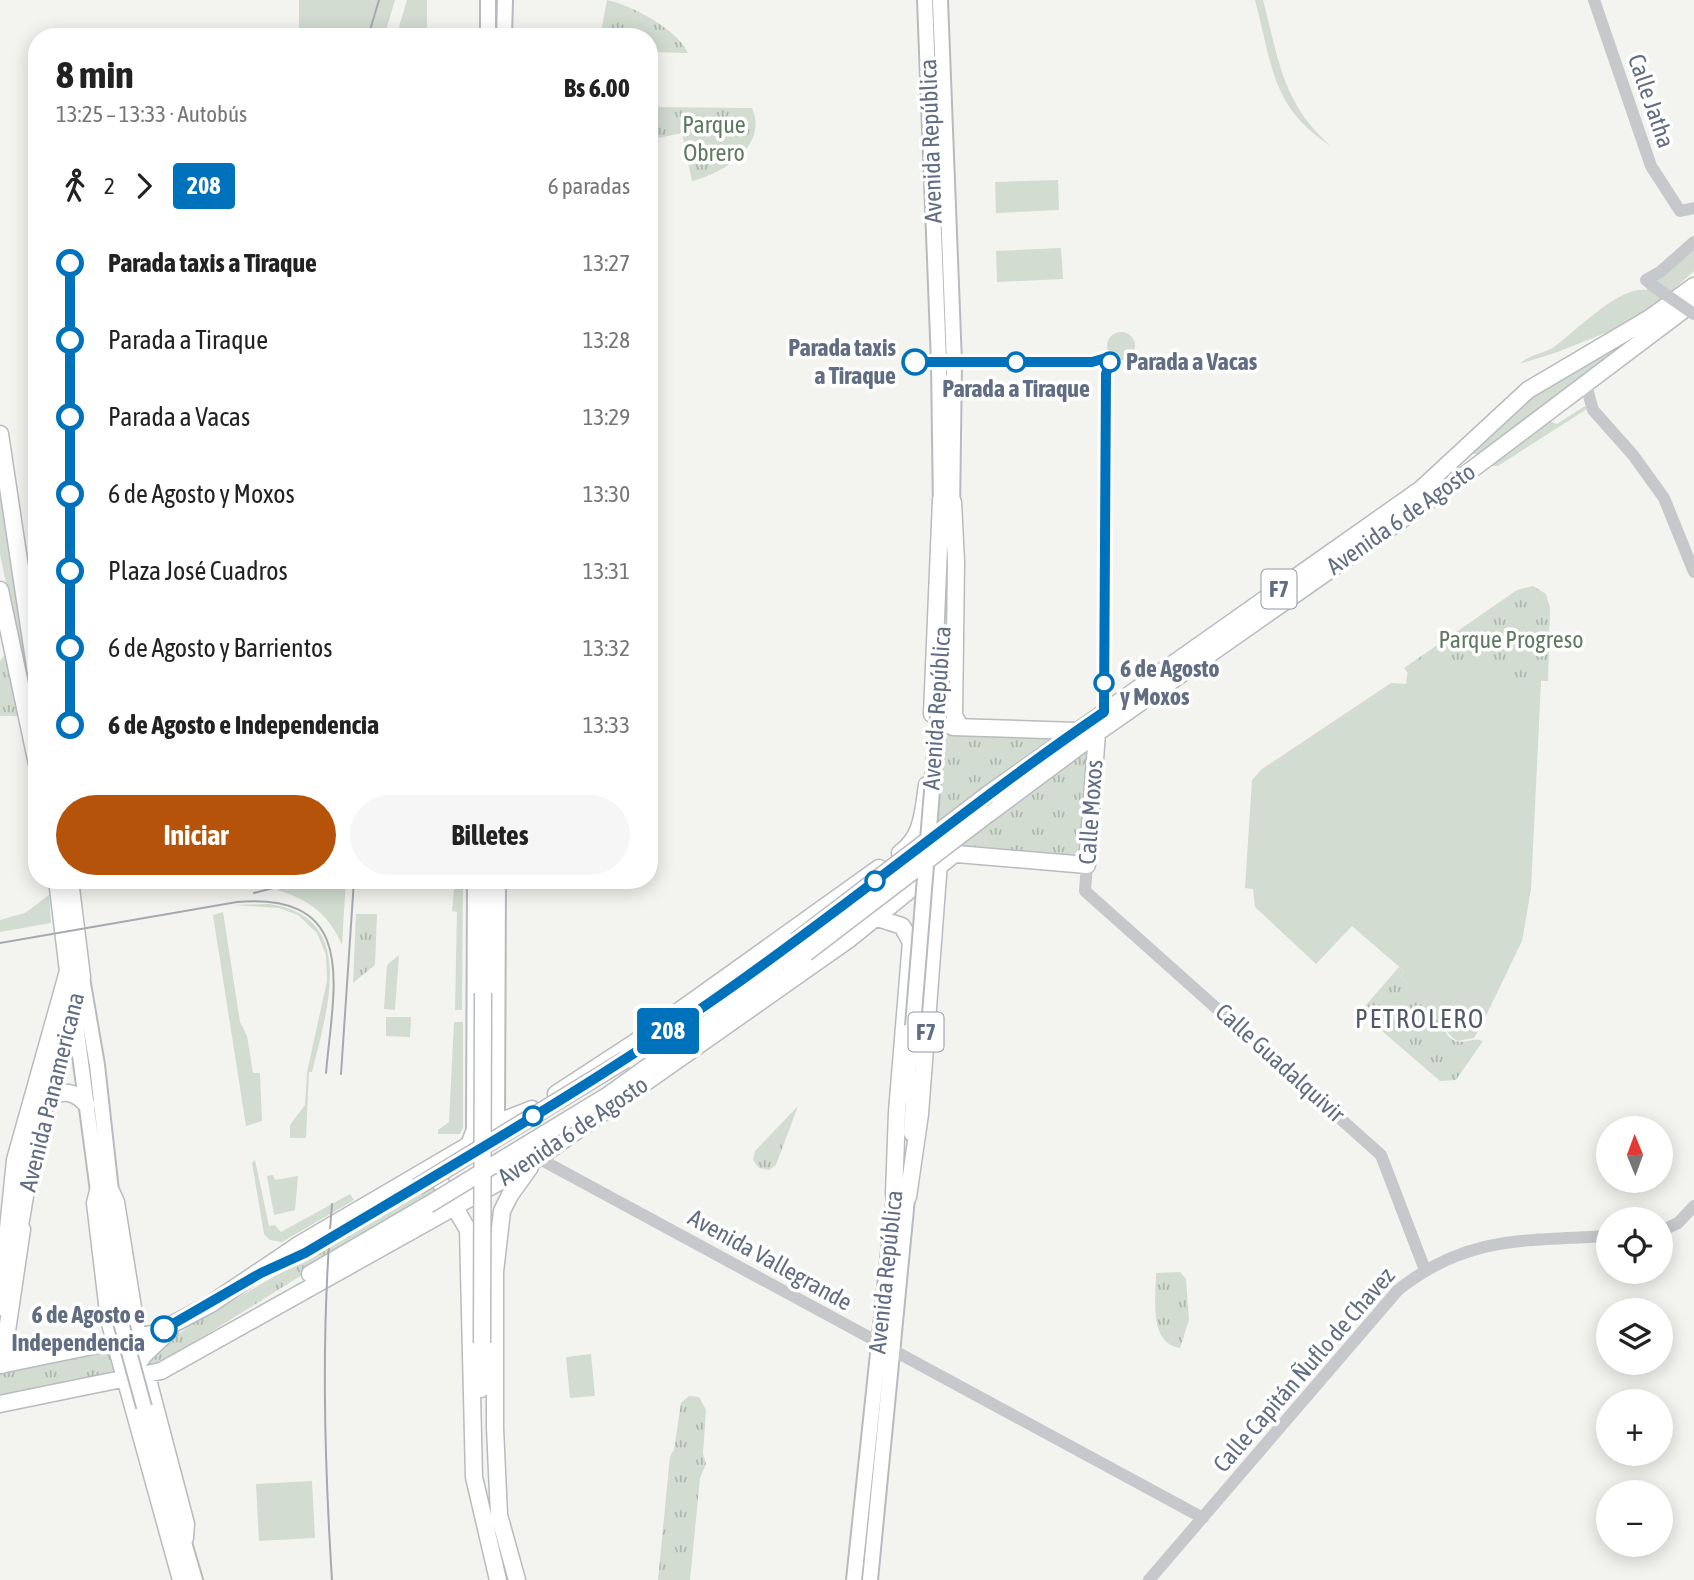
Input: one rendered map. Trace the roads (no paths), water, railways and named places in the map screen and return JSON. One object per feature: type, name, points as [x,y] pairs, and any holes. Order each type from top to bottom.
[{"type":"main road","points":[[488,0],[488,28]]},
{"type":"main road","points":[[505,0],[505,28]]},
{"type":"main road","name":"Avenida República","points":[[854,1580],[885,1347],[901,1195],[945,667],[947,501],[925,0]]},
{"type":"main road","name":"Avenida República","points":[[921,823],[932,731],[954,363],[940,0]]},
{"type":"main road","name":"Avenida 6 de Agosto","points":[[240,1325],[277,1294],[610,1094],[801,947],[986,795],[1421,489],[1528,390],[1650,318],[1694,286]]},
{"type":"main road","name":"Avenida 6 de Agosto","points":[[261,1273],[305,1253],[417,1187],[625,1060],[801,947],[1097,733],[1454,483],[1694,302]]},
{"type":"main road","points":[[0,434],[28,620]]},
{"type":"main road","points":[[947,501],[956,562],[954,716],[961,727]]},
{"type":"main road","points":[[0,590],[28,722]]},
{"type":"main road","points":[[932,731],[940,727],[961,727],[1077,731]]},
{"type":"main road","name":"Calle Moxos","points":[[1087,864],[1097,733]]},
{"type":"main road","points":[[921,823],[930,842],[947,861]]},
{"type":"main road","name":"Avenida 6 de Agosto","points":[[1,1365],[138,1339],[175,1324],[261,1273],[300,1244],[469,1145],[474,1132],[498,1121],[521,1116],[637,1041],[909,847],[921,823]]},
{"type":"main road","points":[[909,847],[927,848],[947,861],[1087,864]]},
{"type":"main road","name":"Avenida 6 de Agosto","points":[[0,1404],[127,1381],[148,1376],[175,1364],[538,1158],[877,918],[947,861]]},
{"type":"main road","name":"F7","points":[[901,1195],[920,1114],[947,861]]},
{"type":"main road","points":[[59,889],[75,974],[97,1065],[105,1195],[120,1319],[173,1514],[188,1580]]},
{"type":"main road","points":[[70,889],[75,974]]},
{"type":"main road","points":[[474,1132],[475,889]]},
{"type":"main road","points":[[482,889],[486,993]]},
{"type":"main road","points":[[489,889],[484,1343],[491,1516],[498,1580]]},
{"type":"main road","points":[[454,1206],[488,1171],[498,1121],[498,889]]},
{"type":"main road","name":"F7","points":[[877,918],[902,926],[911,942],[897,1112],[901,1195]]},
{"type":"main road","name":"Avenida Panamericana","points":[[14,1219],[74,1009],[75,974]]},
{"type":"main road","name":"Avenida Panamericana","points":[[14,1219],[25,1117],[75,974]]},
{"type":"main road","points":[[74,1009],[87,1105],[105,1195],[116,1202],[138,1339]]},
{"type":"main road","points":[[48,1099],[66,1092],[76,1094],[87,1105]]},
{"type":"main road","points":[[491,1516],[499,1229],[510,1195],[538,1158]]},
{"type":"main road","points":[[435,1165],[441,1184],[468,1230],[474,1477],[517,1580]]},
{"type":"main road","points":[[105,1195],[95,1203],[109,1320],[181,1580]]},
{"type":"main road","points":[[0,1307],[4,1243],[14,1219]]},
{"type":"main road","points":[[1,1365],[22,1236],[14,1219]]},
{"type":"main road","points":[[127,1381],[144,1355],[175,1324]]},
{"type":"main road","name":"Avenida República","points":[[870,1580],[885,1347]]},
{"type":"main road","points":[[148,1376],[186,1524],[185,1538]]},
{"type":"main road","points":[[173,1514],[185,1538],[195,1580]]},
{"type":"street","name":"Calle Jatha","points":[[1594,0],[1647,156],[1680,211],[1694,208]]},
{"type":"street","points":[[1694,242],[1649,282],[1694,314]]},
{"type":"street","points":[[1586,385],[1593,410],[1633,455],[1664,498],[1694,572]]},
{"type":"street","name":"Calle Moxos","points":[[1085,891],[1087,864]]},
{"type":"street","name":"Calle Guadalquivir","points":[[1085,891],[1381,1155],[1425,1270]]},
{"type":"street","name":"Avenida Vallegrande","points":[[538,1158],[1203,1518]]},
{"type":"street","points":[[1673,1225],[1694,1206]]},
{"type":"street","name":"Calle Capitán Ñuflo de Chavez","points":[[1149,1580],[1398,1290],[1450,1256],[1493,1244],[1596,1237]]},
{"type":"tram line","points":[[371,28],[379,0]]},
{"type":"tram line","points":[[254,893],[269,889]]},
{"type":"tram line","points":[[341,1074],[353,889]]},
{"type":"tram line","points":[[0,943],[237,902],[277,903],[304,913],[321,930],[331,952],[334,979],[326,1073]]},
{"type":"tram line","points":[[332,1204],[326,1298],[325,1392],[332,1580]]},
{"type":"place","name":"Parada taxis a Tiraque","points":[[915,362]]},
{"type":"place","name":"Parada a Tiraque","points":[[1016,362]]},
{"type":"place","name":"Parada a Vacas","points":[[1110,362]]},
{"type":"place","name":"6 de Agosto y Moxos","points":[[1104,683]]},
{"type":"place","name":"6 de Agosto e Independencia","points":[[164,1329]]},
{"type":"district","name":"PETROLERO","points":[[1420,1019]]},
{"type":"park label","name":"Parque Obrero","points":[[714,139]]},
{"type":"park label","name":"Parque Progreso","points":[[1511,640]]}]
